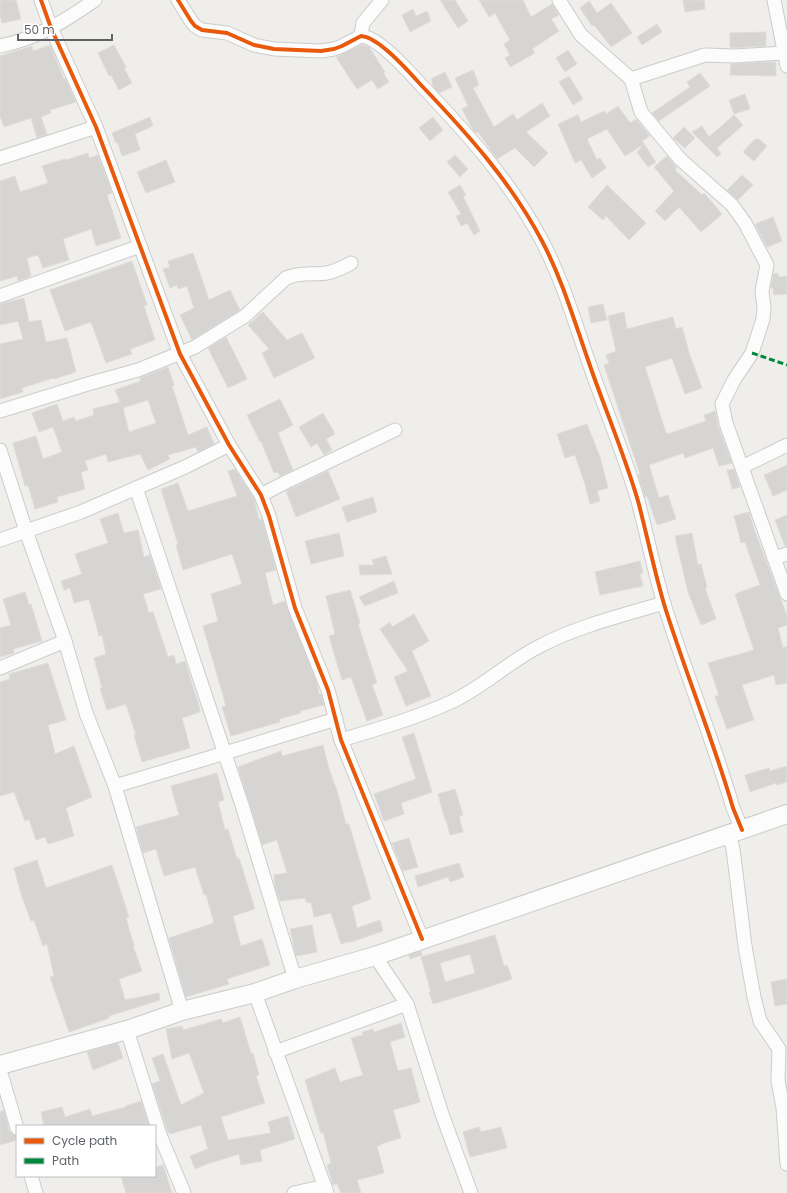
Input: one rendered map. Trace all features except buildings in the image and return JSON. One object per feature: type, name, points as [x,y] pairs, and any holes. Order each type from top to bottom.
[{"type":"street","points":[[41,0],[51,28],[96,127],[180,354],[229,445],[261,495],[269,516],[295,608],[328,690],[341,740],[422,939]]},
{"type":"street","points":[[0,46],[18,42],[51,28],[95,0]]},
{"type":"street","points":[[178,0],[195,26],[202,30],[227,33],[254,45],[274,49],[321,51],[342,46],[361,36],[366,36],[379,44],[396,58],[466,133],[507,183],[542,241],[559,278],[598,389],[616,435],[637,500],[664,603],[733,808],[736,832],[733,848],[745,946],[754,997],[760,1020],[783,1048],[778,1080],[783,1108],[787,1164]]},
{"type":"street","points":[[361,36],[363,23],[382,0]]},
{"type":"street","points":[[560,0],[581,35],[631,79],[641,112],[680,159],[732,205],[745,223],[767,265],[762,291],[764,308],[763,319],[754,347],[752,353],[734,380],[722,404],[726,424],[787,594]]},
{"type":"street","points":[[774,0],[787,66]]},
{"type":"street","points":[[631,79],[705,55],[734,56],[785,53]]},
{"type":"street","points":[[0,158],[96,127]]},
{"type":"street","points":[[0,296],[140,246]]},
{"type":"street","points":[[0,411],[138,370],[180,354],[213,337],[245,316],[286,278],[292,275],[304,273],[327,273],[351,263]]},
{"type":"street","points":[[261,495],[395,430]]},
{"type":"street","points":[[0,540],[81,512],[185,467],[229,445]]},
{"type":"street","points":[[742,467],[787,445]]},
{"type":"street","points":[[0,450],[26,531],[65,641],[86,713],[115,786],[182,1011]]},
{"type":"street","points":[[136,488],[225,754],[295,979]]},
{"type":"street","points":[[774,558],[787,554]]},
{"type":"street","points":[[341,740],[404,720],[451,702],[470,693],[538,646],[577,629],[664,603]]},
{"type":"street","points":[[0,668],[65,641]]},
{"type":"street","points":[[115,786],[225,754],[336,719]]},
{"type":"street","points":[[0,1065],[127,1030],[182,1011],[255,993],[295,979],[375,956],[787,814]]},
{"type":"street","points":[[375,956],[407,1004],[442,1114],[471,1193]]},
{"type":"street","points":[[255,993],[326,1190],[294,1193]]},
{"type":"street","points":[[275,1052],[407,1004]]},
{"type":"street","points":[[127,1030],[160,1135],[184,1193]]},
{"type":"street","points":[[0,1070],[16,1125]]},
{"type":"street","points":[[31,1177],[36,1193]]},
{"type":"marked path","points":[[752,353],[787,365]]},
{"type":"cycle path","points":[[41,0],[51,28],[96,127],[180,354],[229,445],[261,495],[269,516],[295,608],[328,690],[341,740],[422,939]]},
{"type":"cycle path","points":[[178,0],[195,26],[202,30],[227,33],[254,45],[274,49],[321,51],[334,49],[361,36],[376,42],[393,56],[455,121],[487,159],[516,198],[530,219],[556,270],[620,448],[638,501],[664,604],[733,808],[742,830]]}]
